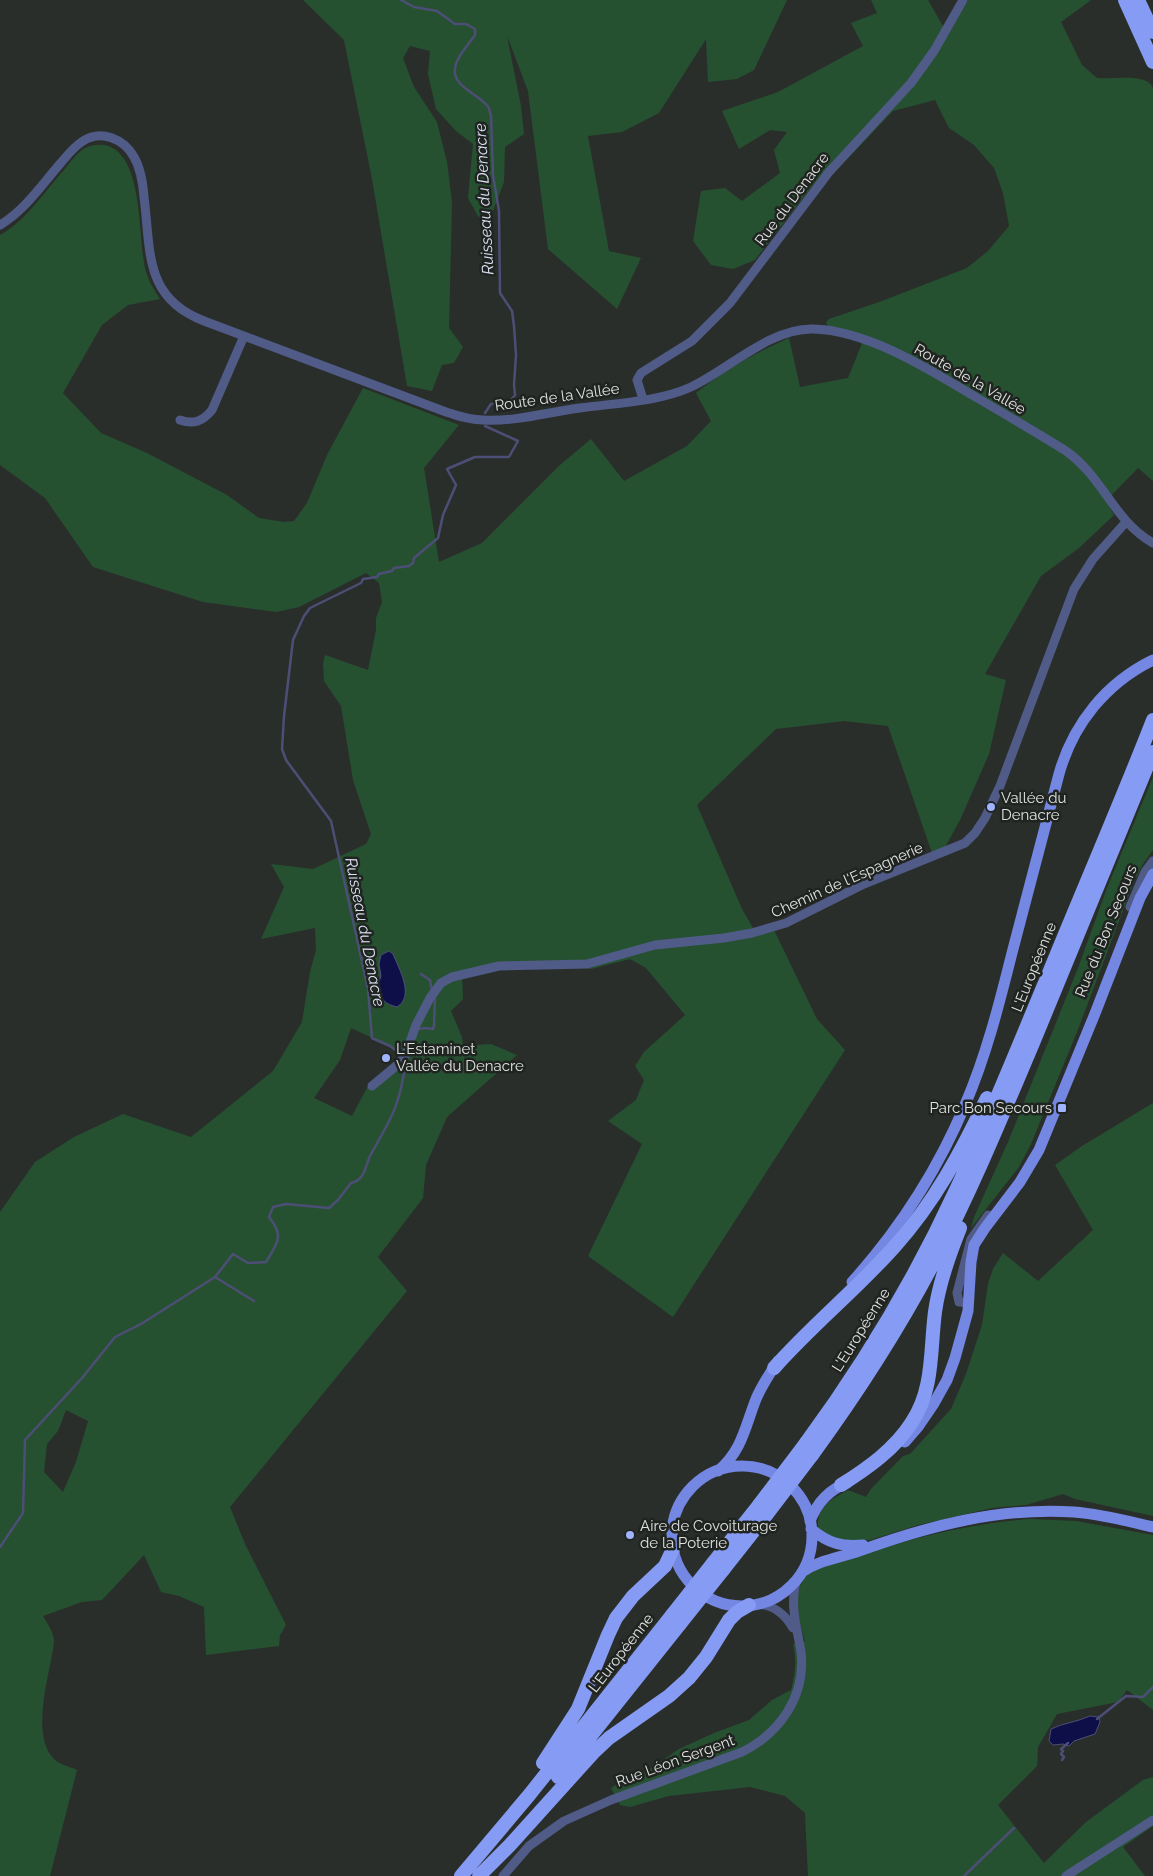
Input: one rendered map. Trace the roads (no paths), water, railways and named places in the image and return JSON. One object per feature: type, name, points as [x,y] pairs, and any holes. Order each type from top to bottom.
[{"type":"highway","points":[[1125,0],[1153,62]]},
{"type":"highway","points":[[1138,0],[1153,32]]},
{"type":"highway","name":"L'Européenne","points":[[809,1449],[875,1340],[928,1247],[983,1131],[1153,720]]},
{"type":"highway","name":"L'Européenne","points":[[478,1876],[521,1823],[809,1449],[861,1385],[902,1319],[936,1258],[1013,1091],[1153,752]]},
{"type":"highway","points":[[774,1368],[887,1255],[908,1231],[935,1194],[973,1127],[1061,944]]},
{"type":"highway","points":[[841,1485],[867,1468],[887,1451],[904,1433],[920,1408],[929,1379],[938,1296],[950,1253],[973,1197],[973,1181]]},
{"type":"highway","points":[[512,1815],[518,1797],[554,1747],[578,1709],[616,1618],[633,1596],[663,1568],[673,1549]]},
{"type":"highway","points":[[478,1876],[513,1842],[593,1753],[609,1738],[669,1696],[689,1678],[706,1657],[729,1620],[737,1612],[754,1605]]},
{"type":"highway","name":"L'Européenne","points":[[462,1876],[676,1620]]},
{"type":"main road","points":[[1152,660],[1121,680],[1100,699],[1079,726],[1066,750],[987,1048],[966,1104],[936,1165],[904,1215],[868,1264],[798,1337],[774,1368],[758,1395],[739,1448],[730,1460],[718,1471],[696,1484],[680,1503],[673,1527],[673,1549],[683,1574],[702,1593],[727,1604],[754,1605],[782,1594],[799,1576],[817,1563],[960,1520],[1030,1511],[1091,1514],[1153,1527]]},
{"type":"main road","name":"Rue du Bon Secours","points":[[810,1525],[822,1499],[841,1485],[854,1480],[883,1462],[904,1443],[925,1417],[940,1393],[956,1358],[962,1337],[969,1303],[971,1258],[979,1236],[1034,1161],[1140,898],[1153,874]]},
{"type":"main road","points":[[718,1471],[731,1467],[758,1468],[775,1475],[799,1496],[806,1508],[810,1525],[810,1553],[799,1576]]},
{"type":"main road","points":[[810,1525],[826,1540],[840,1545],[855,1546],[882,1542]]},
{"type":"street","name":"Rue du Denacre","points":[[643,399],[638,384],[639,376],[647,368],[692,341],[730,303],[829,172],[915,77],[934,51],[964,0]]},
{"type":"street","name":"Route de la Vallée","points":[[0,225],[24,206],[70,151],[81,142],[90,137],[99,136],[117,140],[131,152],[140,171],[152,265],[161,289],[170,301],[183,312],[446,412],[476,420],[507,420],[673,393],[693,386],[771,340],[788,333],[809,329],[838,333],[881,346],[915,362],[1066,451],[1091,473],[1126,522],[1153,543]]},
{"type":"street","points":[[180,420],[195,423],[212,410],[244,336]]},
{"type":"street","name":"Chemin de l'Espagnerie","points":[[372,1086],[402,1060],[416,1025],[436,990],[452,977],[499,966],[588,964],[655,945],[752,934],[786,923],[864,884],[965,843],[976,833],[1000,786],[1074,589],[1093,559],[1126,522]]},
{"type":"street","name":"Rue du Bon Secours","points":[[1092,1015],[1146,868],[1153,861]]},
{"type":"street","name":"Rue du Bon Secours","points":[[969,1303],[962,1303],[956,1296],[971,1239],[1017,1178],[1030,1157],[1071,1066]]},
{"type":"street","name":"Rue Léon Sergent","points":[[503,1876],[529,1846],[564,1821],[611,1800],[736,1754],[752,1747],[770,1734],[788,1712],[797,1690],[801,1659],[793,1600],[799,1576]]},
{"type":"street","points":[[754,1605],[773,1608],[781,1612],[788,1619],[797,1635]]},
{"type":"street","points":[[1066,1876],[1153,1820]]},
{"type":"waterway","name":"Ruisseau du Denacre","points":[[401,0],[414,7],[437,11],[455,24],[466,24],[475,29],[475,35],[457,60],[455,72],[461,84],[485,103],[489,108],[491,116],[493,175],[499,211],[500,293],[512,311],[516,355],[515,395],[509,403],[491,404],[485,413]]},
{"type":"waterway","name":"Ruisseau du Denacre","points":[[402,1055],[390,1046],[372,1038],[368,989],[331,821],[286,760],[282,749],[293,640],[304,616],[310,608],[361,583],[363,579],[377,577],[379,574],[392,571],[394,568],[409,566],[413,563],[414,558],[438,538],[443,515],[456,485],[447,469],[475,457],[509,457],[518,441],[485,426]]},
{"type":"waterway","points":[[421,974],[430,980],[432,992]]},
{"type":"waterway","points":[[418,1029],[433,1029],[435,996]]},
{"type":"waterway","name":"Ruisseau du Denacre","points":[[0,1547],[23,1513],[25,1440],[82,1378],[115,1337],[141,1324],[215,1277],[233,1254],[248,1263],[266,1262],[278,1240],[277,1230],[269,1217],[273,1207],[286,1204],[329,1208],[338,1200],[351,1183],[359,1179],[364,1173],[370,1156],[398,1101],[406,1059]]},
{"type":"waterway","points":[[215,1277],[254,1301]]},
{"type":"waterway","points":[[1097,1719],[1126,1696],[1143,1697],[1153,1687]]},
{"type":"waterway","points":[[1062,1760],[1064,1757],[1061,1754],[1063,1751],[1061,1749],[1068,1743]]},
{"type":"waterway","points":[[964,1876],[1014,1828]]},
{"type":"place","name":"Vallée du Denacre","points":[[991,807]]},
{"type":"place","name":"L'Estaminet Vallée du Denacre","points":[[386,1058]]},
{"type":"place","name":"Parc Bon Secours","points":[[1062,1108]]},
{"type":"place","name":"Aire de Covoiturage de la Poterie","points":[[630,1535]]}]
